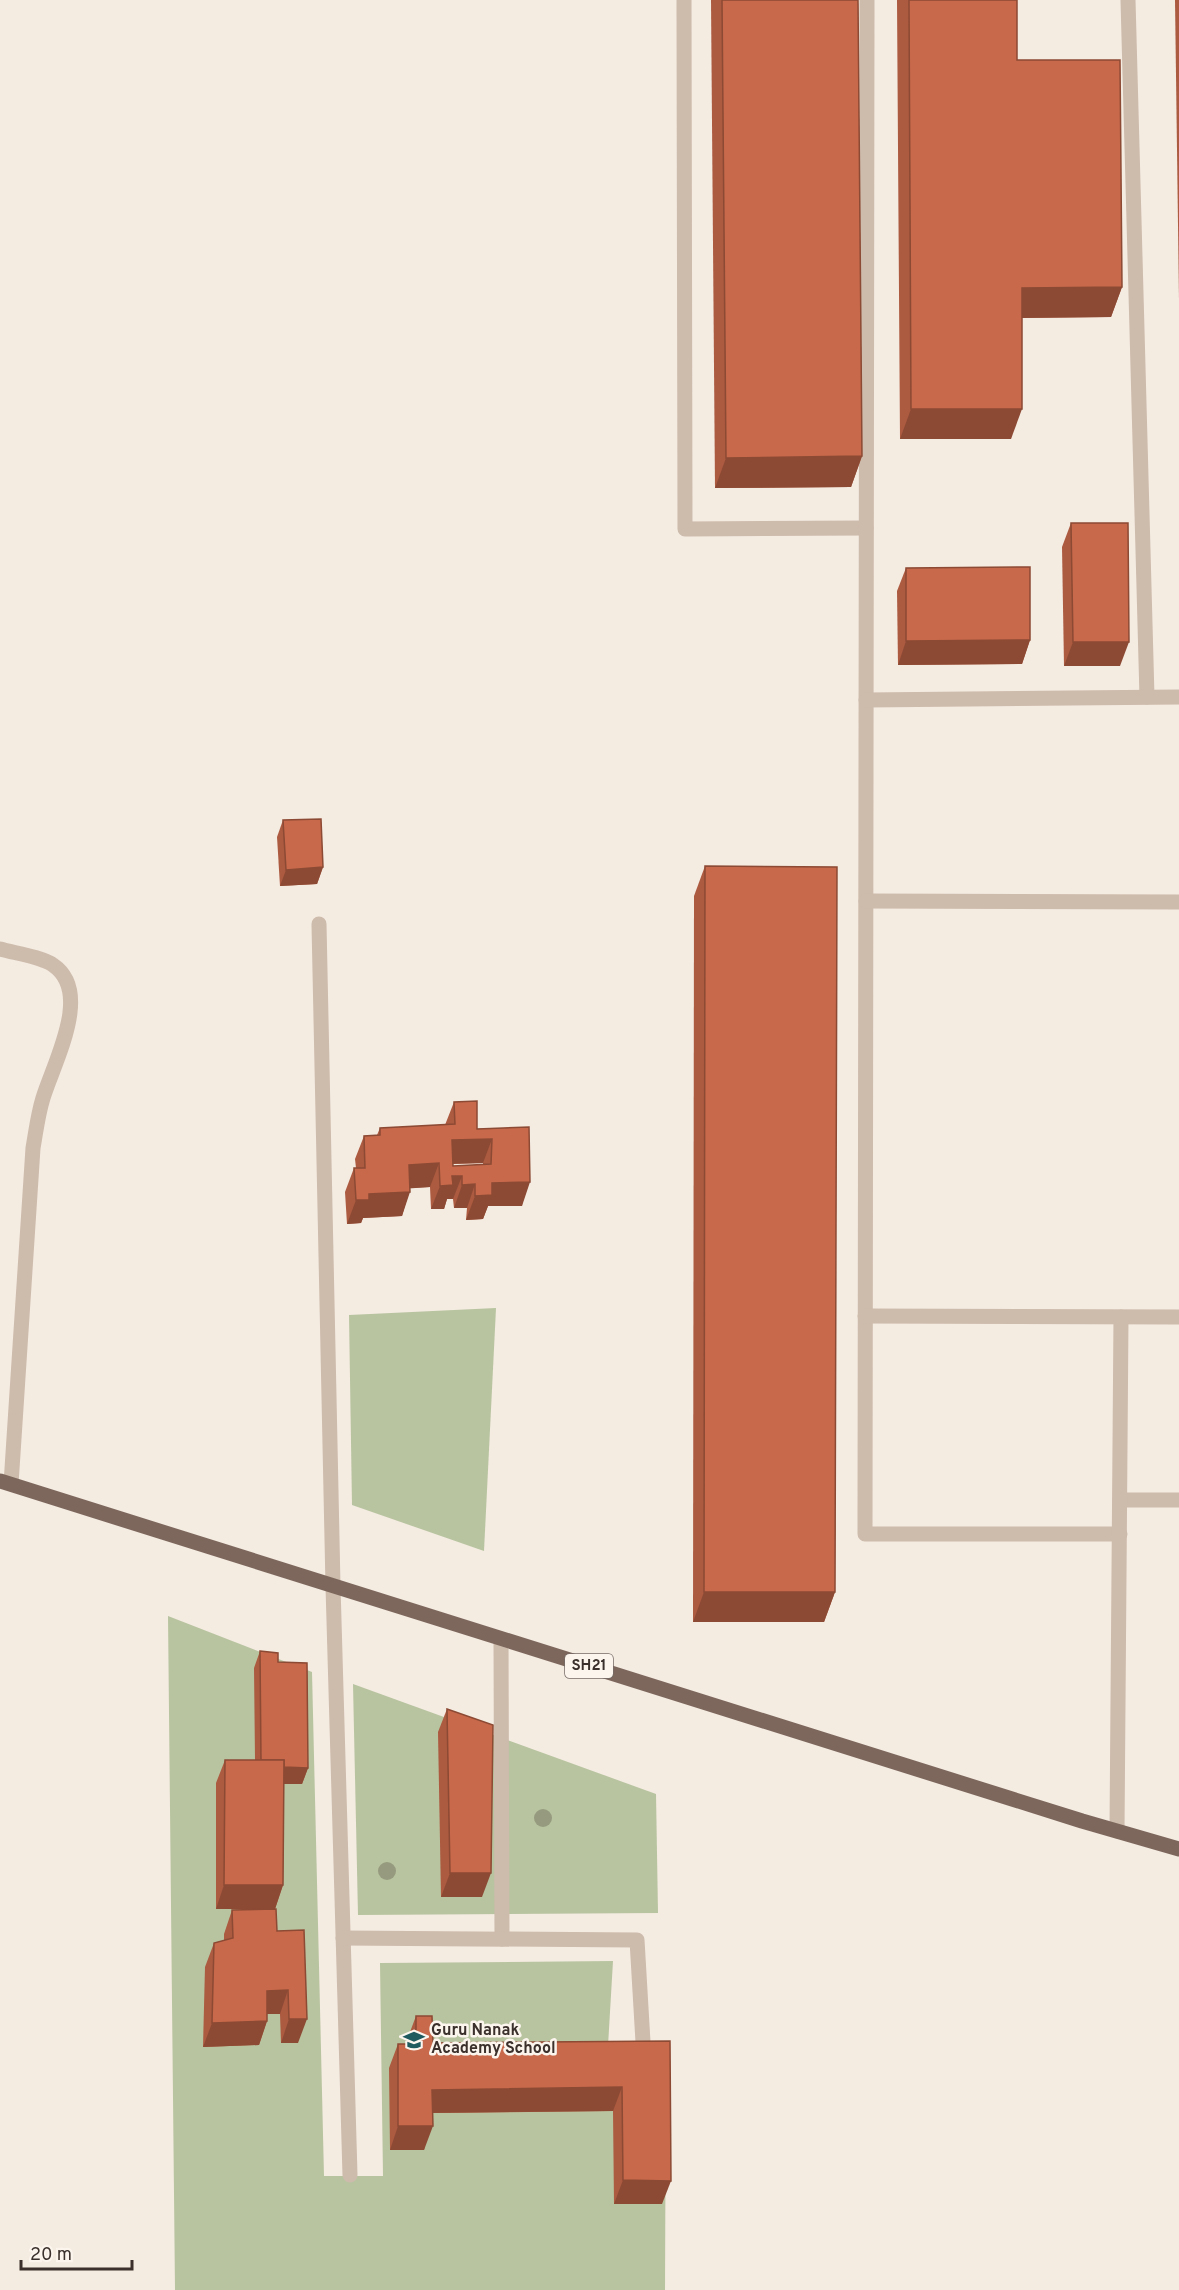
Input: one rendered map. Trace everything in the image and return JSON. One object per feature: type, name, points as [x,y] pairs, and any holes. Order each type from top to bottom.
[{"type":"main road","name":"SH21","points":[[5,1483],[1179,1849]]},
{"type":"street","points":[[684,0],[685,529],[866,528]]},
{"type":"street","points":[[867,0],[865,1534],[1120,1534]]},
{"type":"street","points":[[1128,0],[1147,697]]},
{"type":"street","points":[[866,700],[1179,697]]},
{"type":"street","points":[[866,902],[1179,902]]},
{"type":"street","points":[[319,924],[333,1586],[350,2175]]},
{"type":"street","points":[[0,949],[52,963],[70,986],[72,1001],[69,1020],[42,1100],[33,1148],[5,1483]]},
{"type":"street","points":[[865,1316],[1179,1317]]},
{"type":"street","points":[[1117,1831],[1121,1317]]},
{"type":"street","points":[[1120,1500],[1179,1500]]},
{"type":"street","points":[[501,1639],[502,1939]]},
{"type":"street","points":[[343,1938],[638,1940],[644,2059]]},
{"type":"green space","points":[[496,1308],[484,1551],[352,1505],[349,1315]]},
{"type":"green space","name":"Guru Nanak Academy School","points":[[168,1616],[312,1672],[324,2176],[383,2176],[380,1963],[613,1961],[608,2046],[666,2044],[665,2290],[175,2290]]},
{"type":"green space","points":[[353,1684],[656,1794],[658,1913],[358,1915]]},
{"type":"building","points":[[722,0],[858,0],[862,456],[726,458]]},
{"type":"building","points":[[909,0],[1017,0],[1017,60],[1120,60],[1122,287],[1022,288],[1022,409],[911,409]]},
{"type":"building","points":[[1071,523],[1128,523],[1129,642],[1073,642]]},
{"type":"building","points":[[1030,567],[1030,640],[906,641],[906,568]]},
{"type":"building","points":[[321,819],[323,867],[286,870],[283,820]]},
{"type":"building","points":[[705,866],[837,867],[835,1592],[704,1592]]},
{"type":"building","points":[[477,1101],[477,1129],[529,1127],[530,1182],[492,1183],[492,1195],[475,1196],[475,1184],[462,1185],[462,1176],[452,1176],[453,1185],[440,1186],[439,1163],[409,1165],[410,1192],[369,1194],[369,1200],[356,1200],[354,1168],[365,1168],[364,1136],[380,1135],[380,1128],[455,1124],[454,1102]],"holes":[[[492,1139],[491,1164],[453,1166],[452,1140]]]},
{"type":"building","points":[[260,1651],[278,1653],[278,1662],[307,1663],[308,1768],[284,1767],[284,1760],[261,1760]]},
{"type":"building","points":[[447,1709],[493,1725],[491,1873],[450,1873]]},
{"type":"building","points":[[225,1760],[284,1760],[283,1885],[224,1885]]},
{"type":"building","points":[[276,1909],[277,1931],[304,1930],[307,2019],[289,2019],[288,1990],[267,1991],[267,2021],[212,2023],[214,1943],[233,1938],[232,1910]]},
{"type":"building","points":[[416,2016],[432,2016],[433,2043],[670,2041],[671,2181],[623,2180],[622,2087],[432,2090],[433,2126],[398,2126],[398,2044],[416,2044]]},
{"type":"place","name":"Guru Nanak Academy School","points":[[414,2040]]}]
